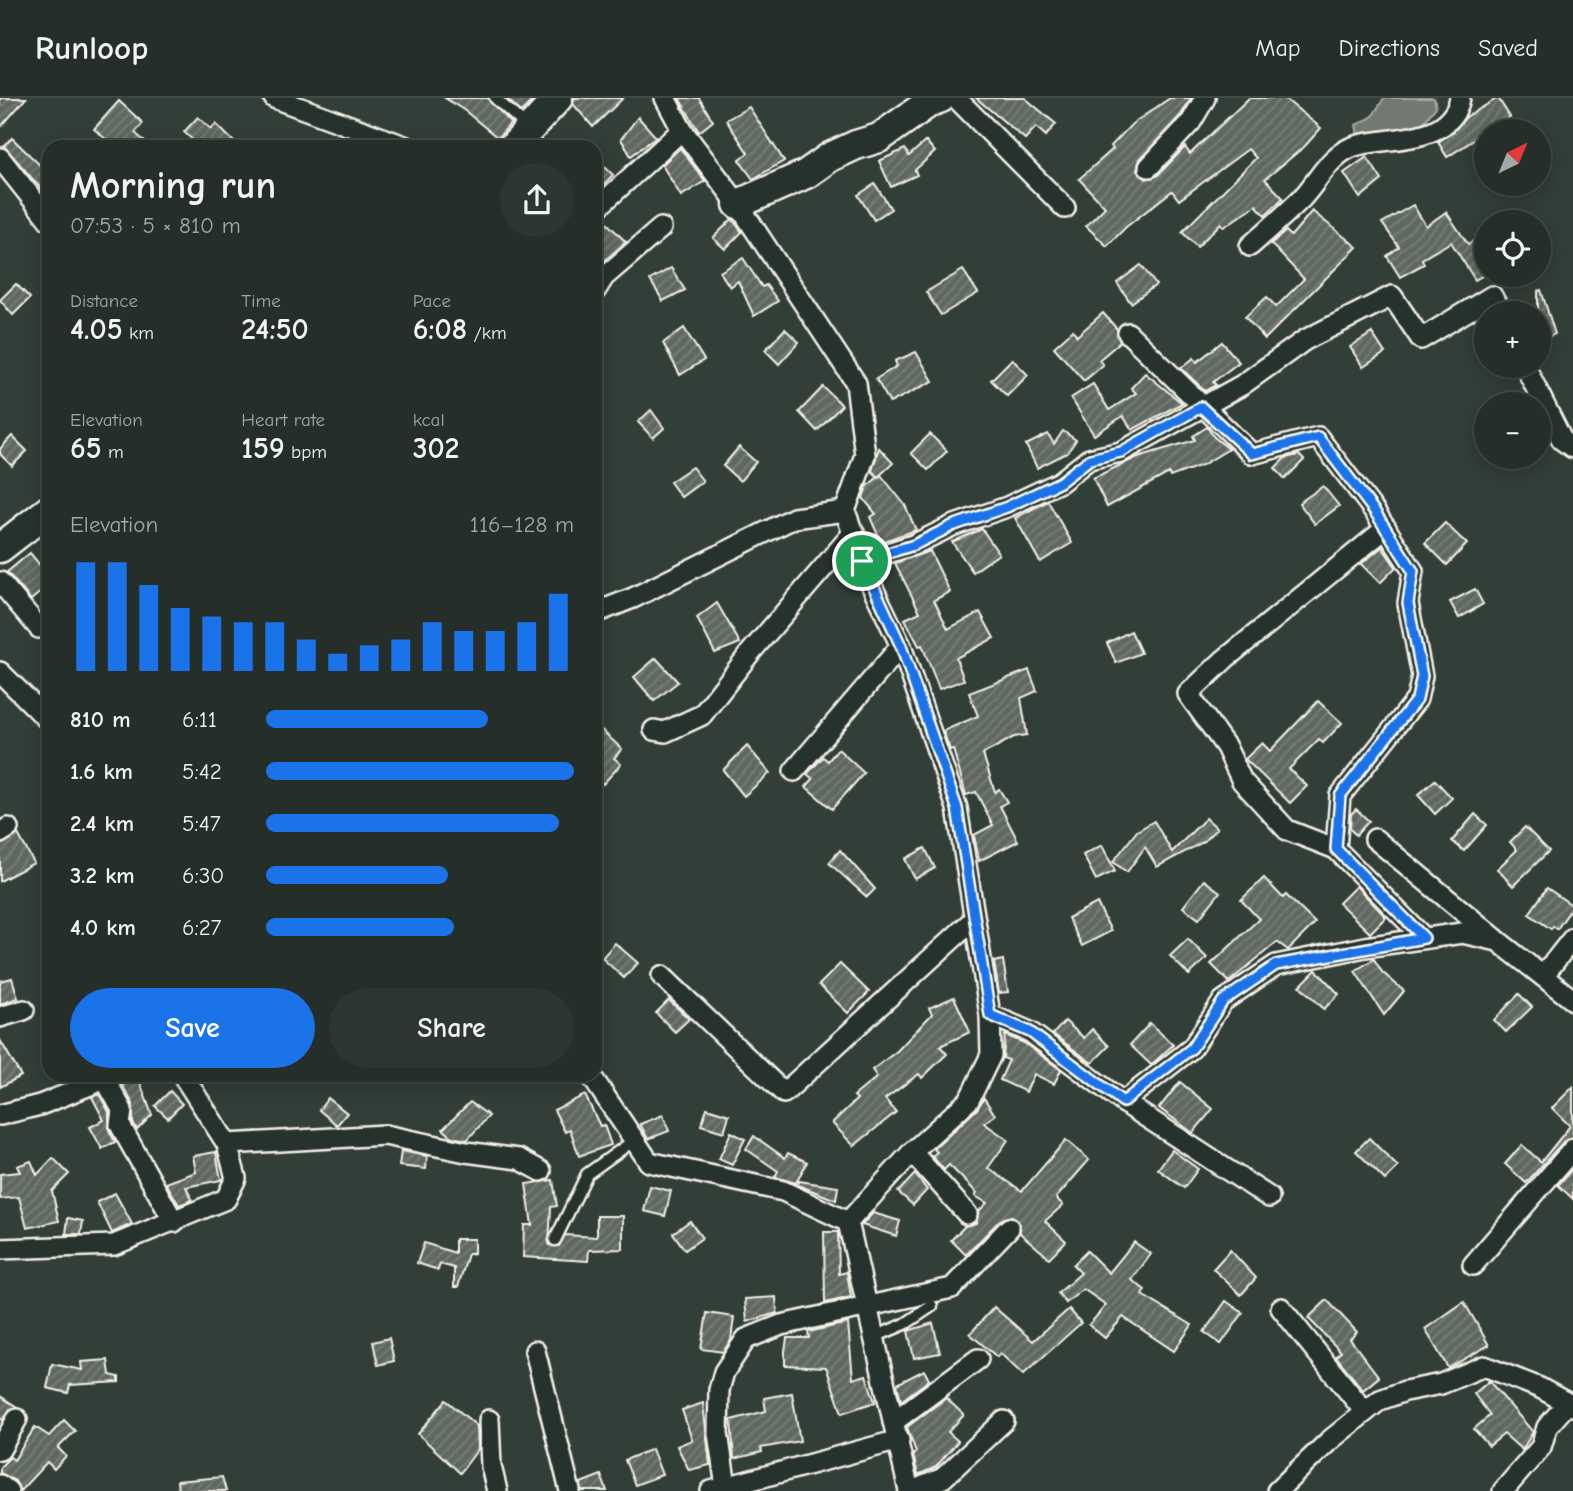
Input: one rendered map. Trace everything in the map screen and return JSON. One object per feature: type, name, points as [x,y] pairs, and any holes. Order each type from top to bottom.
[{"type":"street","points":[[274,98],[388,140]]},
{"type":"street","points":[[521,138],[558,98]]},
{"type":"street","points":[[665,98],[682,130],[738,204],[856,383],[865,455],[845,511],[862,561],[901,646],[957,808],[972,921],[990,1015],[991,1055],[969,1100],[912,1152],[848,1222]]},
{"type":"street","points":[[738,204],[806,174],[830,157],[879,138],[930,102],[941,98]]},
{"type":"street","points":[[956,98],[1065,208]]},
{"type":"street","points":[[1149,167],[1191,122],[1205,98]]},
{"type":"street","points":[[1250,246],[1303,197],[1346,150],[1421,136],[1450,118],[1456,112],[1460,98]]},
{"type":"street","points":[[602,204],[682,130]]},
{"type":"street","points":[[0,158],[42,211]]},
{"type":"street","points":[[602,280],[661,228]]},
{"type":"street","points":[[862,561],[914,545],[952,526],[1007,507],[1060,482],[1090,459],[1121,452],[1242,385],[1305,340],[1392,296],[1421,339],[1474,307]]},
{"type":"street","points":[[1128,333],[1252,454],[1318,437],[1386,528],[1413,571],[1408,603],[1422,676],[1417,699],[1340,796],[1336,849]]},
{"type":"street","points":[[1531,378],[1562,440],[1573,448]]},
{"type":"street","points":[[602,610],[633,598],[794,518],[845,511]]},
{"type":"street","points":[[0,548],[42,515]]},
{"type":"street","points":[[1386,528],[1225,659],[1188,694],[1226,747],[1242,781],[1287,830],[1336,849],[1424,938]]},
{"type":"street","points":[[654,730],[665,732],[702,715],[750,653],[853,532]]},
{"type":"street","points":[[0,582],[39,628]]},
{"type":"street","points":[[794,771],[901,646]]},
{"type":"street","points":[[0,672],[42,714]]},
{"type":"street","points":[[1375,839],[1573,1000]]},
{"type":"street","points":[[662,976],[784,1093],[972,921]]},
{"type":"street","points":[[1123,1102],[1192,1048],[1223,1001],[1276,965],[1462,933],[1498,941]]},
{"type":"street","points":[[1543,976],[1573,938]]},
{"type":"street","points":[[0,1017],[24,1010]]},
{"type":"street","points":[[990,1015],[1030,1032],[1123,1102],[1269,1197]]},
{"type":"street","points":[[0,1115],[40,1105],[98,1082]]},
{"type":"street","points":[[107,1082],[122,1110],[120,1125],[174,1222]]},
{"type":"street","points":[[0,1250],[114,1245],[226,1199],[236,1178],[227,1144],[187,1082]]},
{"type":"street","points":[[596,1082],[649,1163],[783,1191],[848,1222]]},
{"type":"street","points":[[227,1144],[385,1135],[466,1152],[519,1159],[541,1171]]},
{"type":"street","points":[[1473,1265],[1573,1149]]},
{"type":"street","points":[[912,1152],[967,1214]]},
{"type":"street","points":[[848,1222],[872,1338],[911,1491],[943,1478],[1004,1421]]},
{"type":"street","points":[[978,1359],[896,1431],[718,1489],[719,1390],[734,1352],[746,1339],[781,1325],[952,1288],[1009,1228]]},
{"type":"street","points":[[1281,1308],[1365,1412]]},
{"type":"street","points":[[535,1351],[570,1491]]},
{"type":"street","points":[[1277,1491],[1314,1454],[1380,1400],[1405,1391],[1441,1384],[1485,1366],[1540,1388],[1570,1405],[1547,1427],[1541,1447],[1503,1491]]},
{"type":"street","points":[[0,1450],[17,1419]]},
{"type":"street","points":[[489,1420],[491,1466],[497,1491]]},
{"type":"street","points":[[0,1485],[8,1491]]},
{"type":"lane","points":[[495,98],[521,138]]},
{"type":"lane","points":[[555,1240],[587,1174],[633,1141]]},
{"type":"lane","points":[[872,1338],[905,1324],[932,1306]]},
{"type":"shaded area","points":[[1384,98],[1434,98],[1436,107],[1415,133],[1359,140],[1356,125],[1372,117]]},
{"type":"building","points":[[0,98],[26,98],[0,128]]},
{"type":"building","points":[[445,98],[488,98],[511,123],[498,138]]},
{"type":"building","points":[[506,98],[535,98],[521,112]]},
{"type":"building","points":[[574,98],[623,98],[593,127],[573,104]]},
{"type":"building","points":[[679,98],[699,98],[713,121],[699,132]]},
{"type":"building","points":[[976,98],[1025,98],[1056,124],[1046,136],[1036,127],[1025,139]]},
{"type":"building","points":[[1170,98],[1191,98],[1181,115],[1140,159],[1137,170],[1146,179],[1157,176],[1185,147],[1190,154],[1249,98],[1284,98],[1321,128],[1305,146],[1265,179],[1283,198],[1265,215],[1256,205],[1224,227],[1221,223],[1197,247],[1182,232],[1256,158],[1248,149],[1179,200],[1172,191],[1126,227],[1107,246],[1086,226],[1105,207],[1079,179],[1113,149],[1111,146],[1132,124]]},
{"type":"building","points":[[1498,98],[1510,117],[1474,119],[1474,140],[1447,157],[1438,142],[1453,132],[1466,117]]},
{"type":"building","points":[[119,101],[143,123],[135,133],[143,140],[107,140],[94,129]]},
{"type":"building","points":[[749,107],[784,161],[753,179],[739,160],[748,153],[726,120]]},
{"type":"building","points":[[198,117],[211,129],[216,124],[232,140],[193,140],[184,132]]},
{"type":"building","points":[[638,117],[656,137],[631,156],[621,139]]},
{"type":"building","points":[[12,138],[42,167],[42,190],[4,146]]},
{"type":"building","points":[[926,141],[935,152],[915,170],[917,175],[891,187],[879,161],[905,149],[909,156]]},
{"type":"building","points":[[680,148],[705,181],[681,196],[662,165]]},
{"type":"building","points":[[1367,157],[1382,180],[1360,198],[1344,173]]},
{"type":"building","points":[[602,164],[613,175],[602,186]]},
{"type":"building","points":[[875,184],[891,209],[874,220],[858,195]]},
{"type":"building","points":[[1413,205],[1426,226],[1446,212],[1468,244],[1474,240],[1474,278],[1451,242],[1422,259],[1424,264],[1400,277],[1387,256],[1399,247],[1382,223]]},
{"type":"building","points":[[1312,211],[1357,247],[1265,339],[1245,317],[1267,297],[1276,307],[1304,279],[1271,244],[1286,231],[1291,236]]},
{"type":"building","points":[[602,219],[626,242],[602,263]]},
{"type":"building","points":[[732,219],[742,232],[725,249],[713,238]]},
{"type":"building","points":[[743,258],[762,287],[766,285],[778,301],[754,316],[738,281],[730,287],[720,272]]},
{"type":"building","points":[[1141,265],[1156,285],[1131,303],[1117,283]]},
{"type":"building","points":[[671,268],[685,290],[663,301],[650,280]]},
{"type":"building","points":[[963,270],[978,293],[941,315],[926,292]]},
{"type":"building","points":[[16,284],[30,298],[13,315],[0,300]]},
{"type":"building","points":[[1541,290],[1544,301],[1538,301],[1538,291]]},
{"type":"building","points":[[1103,313],[1117,329],[1120,342],[1099,360],[1103,365],[1084,381],[1054,347],[1073,330],[1077,336]]},
{"type":"building","points":[[684,328],[704,360],[680,375],[663,343]]},
{"type":"building","points":[[785,329],[799,342],[779,364],[765,350]]},
{"type":"building","points":[[1372,333],[1385,353],[1363,367],[1350,347]]},
{"type":"building","points":[[1222,342],[1239,362],[1213,382],[1216,385],[1205,391],[1181,368],[1194,358],[1197,362]]},
{"type":"building","points":[[916,352],[933,381],[890,403],[876,379],[897,366],[895,361]]},
{"type":"building","points":[[1012,359],[1028,375],[1007,396],[991,380]]},
{"type":"building","points":[[1145,373],[1182,403],[1132,430],[1123,416],[1094,435],[1071,398],[1093,384],[1109,410],[1136,393],[1131,388]]},
{"type":"building","points":[[823,387],[842,405],[817,431],[799,412]]},
{"type":"building","points":[[651,410],[664,428],[653,438],[638,422]]},
{"type":"building","points":[[1207,427],[1214,437],[1229,449],[1202,465],[1170,477],[1169,473],[1107,507],[1093,478],[1138,457],[1195,440],[1193,436]]},
{"type":"building","points":[[1063,431],[1076,440],[1067,453],[1037,468],[1026,445],[1048,434],[1054,444]]},
{"type":"building","points":[[930,434],[947,451],[928,470],[911,453]]},
{"type":"building","points":[[12,436],[27,451],[12,466],[0,454],[0,449]]},
{"type":"building","points":[[739,447],[756,462],[740,481],[723,466]]},
{"type":"building","points":[[879,448],[893,463],[878,477],[872,471]]},
{"type":"building","points":[[1299,455],[1304,460],[1285,479],[1275,468],[1285,458]]},
{"type":"building","points":[[692,467],[703,481],[681,497],[670,482]]},
{"type":"building","points":[[881,475],[905,505],[916,530],[881,542],[870,517],[876,514],[863,498],[867,486]]},
{"type":"building","points":[[1323,486],[1339,506],[1315,524],[1299,503]]},
{"type":"building","points":[[1048,501],[1072,543],[1040,562],[1015,518]]},
{"type":"building","points":[[1445,523],[1467,544],[1447,565],[1425,543]]},
{"type":"building","points":[[982,529],[999,554],[973,572],[952,542]]},
{"type":"building","points":[[1382,547],[1396,567],[1380,583],[1361,564]]},
{"type":"building","points":[[930,551],[950,592],[934,600],[948,629],[980,612],[994,638],[956,658],[964,680],[939,689],[922,645],[919,646],[905,619],[920,612],[895,563]]},
{"type":"building","points":[[30,553],[42,568],[42,591],[31,600],[7,572]]},
{"type":"building","points":[[1475,589],[1483,604],[1459,618],[1450,602]]},
{"type":"building","points":[[717,603],[740,643],[715,653],[697,618]]},
{"type":"building","points":[[1131,631],[1141,653],[1116,663],[1107,643]]},
{"type":"building","points":[[656,658],[678,682],[654,701],[634,677]]},
{"type":"building","points":[[1029,670],[1037,691],[1021,698],[1027,735],[1014,737],[983,754],[995,792],[999,789],[1007,802],[1000,806],[1018,841],[979,861],[974,835],[993,825],[976,792],[966,795],[953,749],[950,750],[943,731],[978,716],[969,693]]},
{"type":"building","points":[[1318,701],[1342,723],[1323,743],[1319,739],[1289,769],[1307,786],[1290,803],[1245,759],[1262,743],[1270,751]]},
{"type":"building","points":[[602,730],[622,749],[614,758],[621,764],[603,784]]},
{"type":"building","points":[[747,746],[770,773],[744,796],[723,770]]},
{"type":"building","points":[[838,749],[864,773],[832,809],[806,787],[813,779],[807,774],[823,757],[828,761]]},
{"type":"building","points":[[1435,780],[1452,798],[1435,814],[1418,795]]},
{"type":"building","points":[[1356,809],[1369,821],[1356,835],[1350,829],[1351,814]]},
{"type":"building","points":[[1475,814],[1487,825],[1464,851],[1452,841]]},
{"type":"building","points":[[1206,818],[1217,828],[1203,842],[1157,867],[1145,847],[1127,872],[1113,862],[1137,831],[1154,821],[1172,852]]},
{"type":"building","points":[[1525,827],[1549,851],[1513,886],[1497,869],[1517,850],[1510,842]]},
{"type":"building","points":[[18,834],[34,863],[0,881],[0,845]]},
{"type":"building","points":[[1102,845],[1115,871],[1096,880],[1083,855]]},
{"type":"building","points":[[925,848],[935,868],[915,879],[905,859]]},
{"type":"building","points":[[840,850],[875,889],[867,897],[829,863]]},
{"type":"building","points":[[1264,878],[1283,898],[1286,895],[1315,923],[1288,950],[1277,942],[1229,982],[1211,964],[1259,919],[1241,900]]},
{"type":"building","points":[[1204,880],[1220,892],[1199,919],[1183,907]]},
{"type":"building","points":[[1356,886],[1386,917],[1370,933],[1339,903]]},
{"type":"building","points":[[1547,888],[1573,906],[1557,929],[1553,926],[1551,929],[1529,914]]},
{"type":"building","points":[[1097,903],[1111,931],[1082,946],[1068,918]]},
{"type":"building","points":[[1188,939],[1207,958],[1189,975],[1170,956]]},
{"type":"building","points":[[615,943],[638,963],[624,978],[602,958]]},
{"type":"building","points":[[1374,959],[1382,972],[1404,991],[1384,1015],[1355,971]]},
{"type":"building","points":[[1003,960],[1008,992],[999,993],[994,962]]},
{"type":"building","points":[[840,964],[869,992],[848,1013],[819,985]]},
{"type":"building","points":[[1316,970],[1339,994],[1324,1009],[1300,986]]},
{"type":"building","points":[[12,978],[18,998],[0,1004],[0,981]]},
{"type":"building","points":[[1519,994],[1532,1007],[1506,1032],[1494,1020]]},
{"type":"building","points":[[954,997],[970,1032],[940,1046],[947,1054],[922,1078],[919,1074],[885,1099],[896,1112],[854,1146],[832,1123],[857,1099],[854,1096],[877,1077],[872,1070],[897,1051],[932,1014],[929,1008]]},
{"type":"building","points":[[669,1000],[689,1019],[675,1032],[656,1013]]},
{"type":"building","points":[[1065,1021],[1084,1038],[1092,1029],[1109,1046],[1092,1063],[1053,1034]]},
{"type":"building","points":[[1150,1023],[1173,1045],[1151,1065],[1130,1045]]},
{"type":"building","points":[[1005,1035],[1024,1043],[1061,1070],[1054,1084],[1034,1074],[1026,1092],[1000,1080],[1009,1060],[1003,1058]]},
{"type":"building","points":[[0,1040],[21,1076],[0,1087]]},
{"type":"building","points":[[121,1082],[140,1082],[152,1115],[137,1130],[133,1123],[133,1104]]},
{"type":"building","points":[[1180,1082],[1213,1109],[1193,1133],[1159,1108]]},
{"type":"building","points":[[1573,1087],[1573,1137],[1564,1141],[1526,1183],[1505,1164],[1522,1145],[1541,1162],[1570,1126],[1552,1108]]},
{"type":"building","points":[[170,1091],[182,1104],[168,1118],[155,1106]]},
{"type":"building","points":[[99,1094],[109,1112],[109,1130],[115,1142],[102,1149],[90,1127],[104,1120],[92,1097]]},
{"type":"building","points":[[585,1095],[600,1126],[604,1125],[611,1145],[579,1156],[570,1129],[565,1132],[554,1110]]},
{"type":"building","points":[[328,1098],[347,1113],[337,1125],[319,1110]]},
{"type":"building","points":[[984,1098],[995,1115],[984,1123],[1008,1140],[988,1168],[1022,1191],[1066,1140],[1089,1160],[1056,1198],[1063,1205],[1045,1221],[1066,1241],[1049,1258],[1020,1233],[1020,1224],[1011,1216],[1000,1220],[966,1255],[951,1240],[965,1226],[976,1223],[979,1211],[987,1203],[975,1196],[977,1193],[949,1165],[944,1170],[932,1156],[937,1152],[934,1149],[977,1109]]},
{"type":"building","points":[[470,1102],[489,1116],[467,1140],[452,1137],[443,1129]]},
{"type":"building","points":[[707,1108],[729,1115],[724,1132],[701,1125]]},
{"type":"building","points":[[663,1115],[669,1131],[648,1139],[640,1124]]},
{"type":"building","points":[[731,1132],[745,1139],[732,1165],[719,1159]]},
{"type":"building","points":[[754,1136],[785,1158],[788,1153],[807,1162],[796,1183],[775,1177],[778,1171],[746,1149]]},
{"type":"building","points":[[1369,1138],[1398,1167],[1385,1180],[1356,1151]]},
{"type":"building","points":[[1172,1150],[1198,1169],[1184,1188],[1158,1169]]},
{"type":"building","points":[[401,1151],[427,1156],[426,1169],[399,1166]]},
{"type":"building","points":[[216,1152],[221,1180],[186,1187],[192,1200],[179,1205],[166,1183],[196,1172],[193,1156]]},
{"type":"building","points":[[53,1158],[69,1174],[52,1191],[59,1221],[27,1228],[19,1197],[0,1199],[0,1174],[20,1172],[17,1166],[31,1161],[37,1175]]},
{"type":"building","points":[[1573,1168],[1573,1199],[1558,1185]]},
{"type":"building","points":[[915,1174],[927,1190],[913,1205],[898,1192]]},
{"type":"building","points":[[553,1180],[557,1206],[551,1207],[549,1245],[559,1246],[565,1235],[597,1237],[597,1216],[623,1216],[623,1249],[589,1250],[588,1261],[523,1257],[524,1225],[532,1225],[526,1184]]},
{"type":"building","points":[[799,1181],[838,1187],[836,1200],[798,1185]]},
{"type":"building","points":[[650,1186],[671,1191],[665,1216],[644,1211]]},
{"type":"building","points":[[115,1193],[132,1224],[112,1233],[97,1202]]},
{"type":"building","points":[[873,1213],[900,1221],[896,1236],[862,1225]]},
{"type":"building","points":[[68,1218],[83,1221],[81,1234],[66,1234]]},
{"type":"building","points":[[690,1221],[702,1238],[685,1250],[673,1233]]},
{"type":"building","points":[[824,1232],[838,1232],[839,1274],[847,1272],[851,1297],[825,1303]]},
{"type":"building","points":[[455,1239],[474,1239],[474,1254],[468,1254],[458,1287],[454,1287],[454,1268],[440,1264],[438,1270],[417,1263],[424,1243],[455,1253]]},
{"type":"building","points":[[1134,1242],[1151,1254],[1132,1280],[1145,1290],[1142,1295],[1192,1325],[1174,1351],[1123,1317],[1105,1338],[1089,1325],[1106,1305],[1083,1289],[1066,1303],[1058,1293],[1081,1273],[1073,1265],[1087,1251],[1109,1273]]},
{"type":"building","points":[[1230,1250],[1256,1278],[1241,1295],[1213,1269]]},
{"type":"building","points":[[776,1297],[777,1313],[747,1322],[745,1299]]},
{"type":"building","points":[[1327,1300],[1357,1332],[1350,1339],[1379,1377],[1363,1390],[1336,1356],[1341,1352],[1308,1318]]},
{"type":"building","points":[[1226,1301],[1243,1313],[1221,1344],[1204,1332]]},
{"type":"building","points":[[1464,1302],[1489,1345],[1448,1368],[1425,1329]]},
{"type":"building","points":[[994,1307],[1033,1341],[1069,1309],[1081,1323],[1023,1375],[1000,1353],[997,1357],[970,1334]]},
{"type":"building","points":[[707,1313],[734,1317],[731,1340],[723,1352],[701,1349]]},
{"type":"building","points":[[848,1323],[853,1379],[866,1375],[875,1402],[842,1413],[826,1367],[785,1365],[785,1351],[787,1338],[809,1338],[808,1332]]},
{"type":"building","points":[[933,1323],[940,1353],[914,1358],[908,1331]]},
{"type":"building","points":[[389,1338],[394,1361],[378,1365],[373,1342]]},
{"type":"building","points":[[108,1360],[110,1375],[119,1377],[119,1382],[70,1385],[68,1393],[47,1388],[52,1364],[82,1370],[81,1362]]},
{"type":"building","points":[[924,1370],[929,1380],[901,1401],[897,1384]]},
{"type":"building","points":[[1489,1381],[1533,1432],[1522,1450],[1504,1434],[1489,1446],[1474,1429],[1490,1415],[1474,1394]]},
{"type":"building","points":[[792,1393],[800,1441],[761,1448],[762,1452],[734,1459],[731,1420],[766,1411],[764,1398]]},
{"type":"building","points":[[0,1396],[17,1407],[10,1409],[3,1420],[0,1418]]},
{"type":"building","points":[[946,1398],[964,1415],[948,1432],[958,1441],[936,1467],[918,1475],[913,1455],[916,1452],[907,1427]]},
{"type":"building","points":[[446,1400],[477,1426],[478,1449],[460,1473],[418,1434]]},
{"type":"building","points":[[703,1403],[710,1465],[689,1470],[677,1446],[692,1440],[682,1410]]},
{"type":"building","points":[[64,1420],[75,1431],[58,1448],[66,1456],[54,1469],[47,1462],[20,1491],[15,1481],[0,1473],[0,1467],[10,1457],[14,1460],[35,1427],[49,1436]]},
{"type":"building","points":[[652,1449],[662,1475],[635,1485],[625,1460]]},
{"type":"building","points":[[601,1475],[607,1491],[582,1491],[581,1483]]},
{"type":"building","points":[[222,1477],[226,1491],[178,1491],[177,1481]]},
{"type":"route","points":[[1201,407],[1252,454],[1318,437],[1375,512],[1413,571],[1408,603],[1422,676],[1417,699],[1340,796],[1336,849],[1424,938],[1276,965],[1223,1001],[1192,1048],[1123,1102],[1030,1032],[990,1015],[972,921],[957,808],[901,646],[862,561],[914,545],[952,526],[1007,507],[1060,482],[1090,459],[1121,452],[1201,407]]}]
